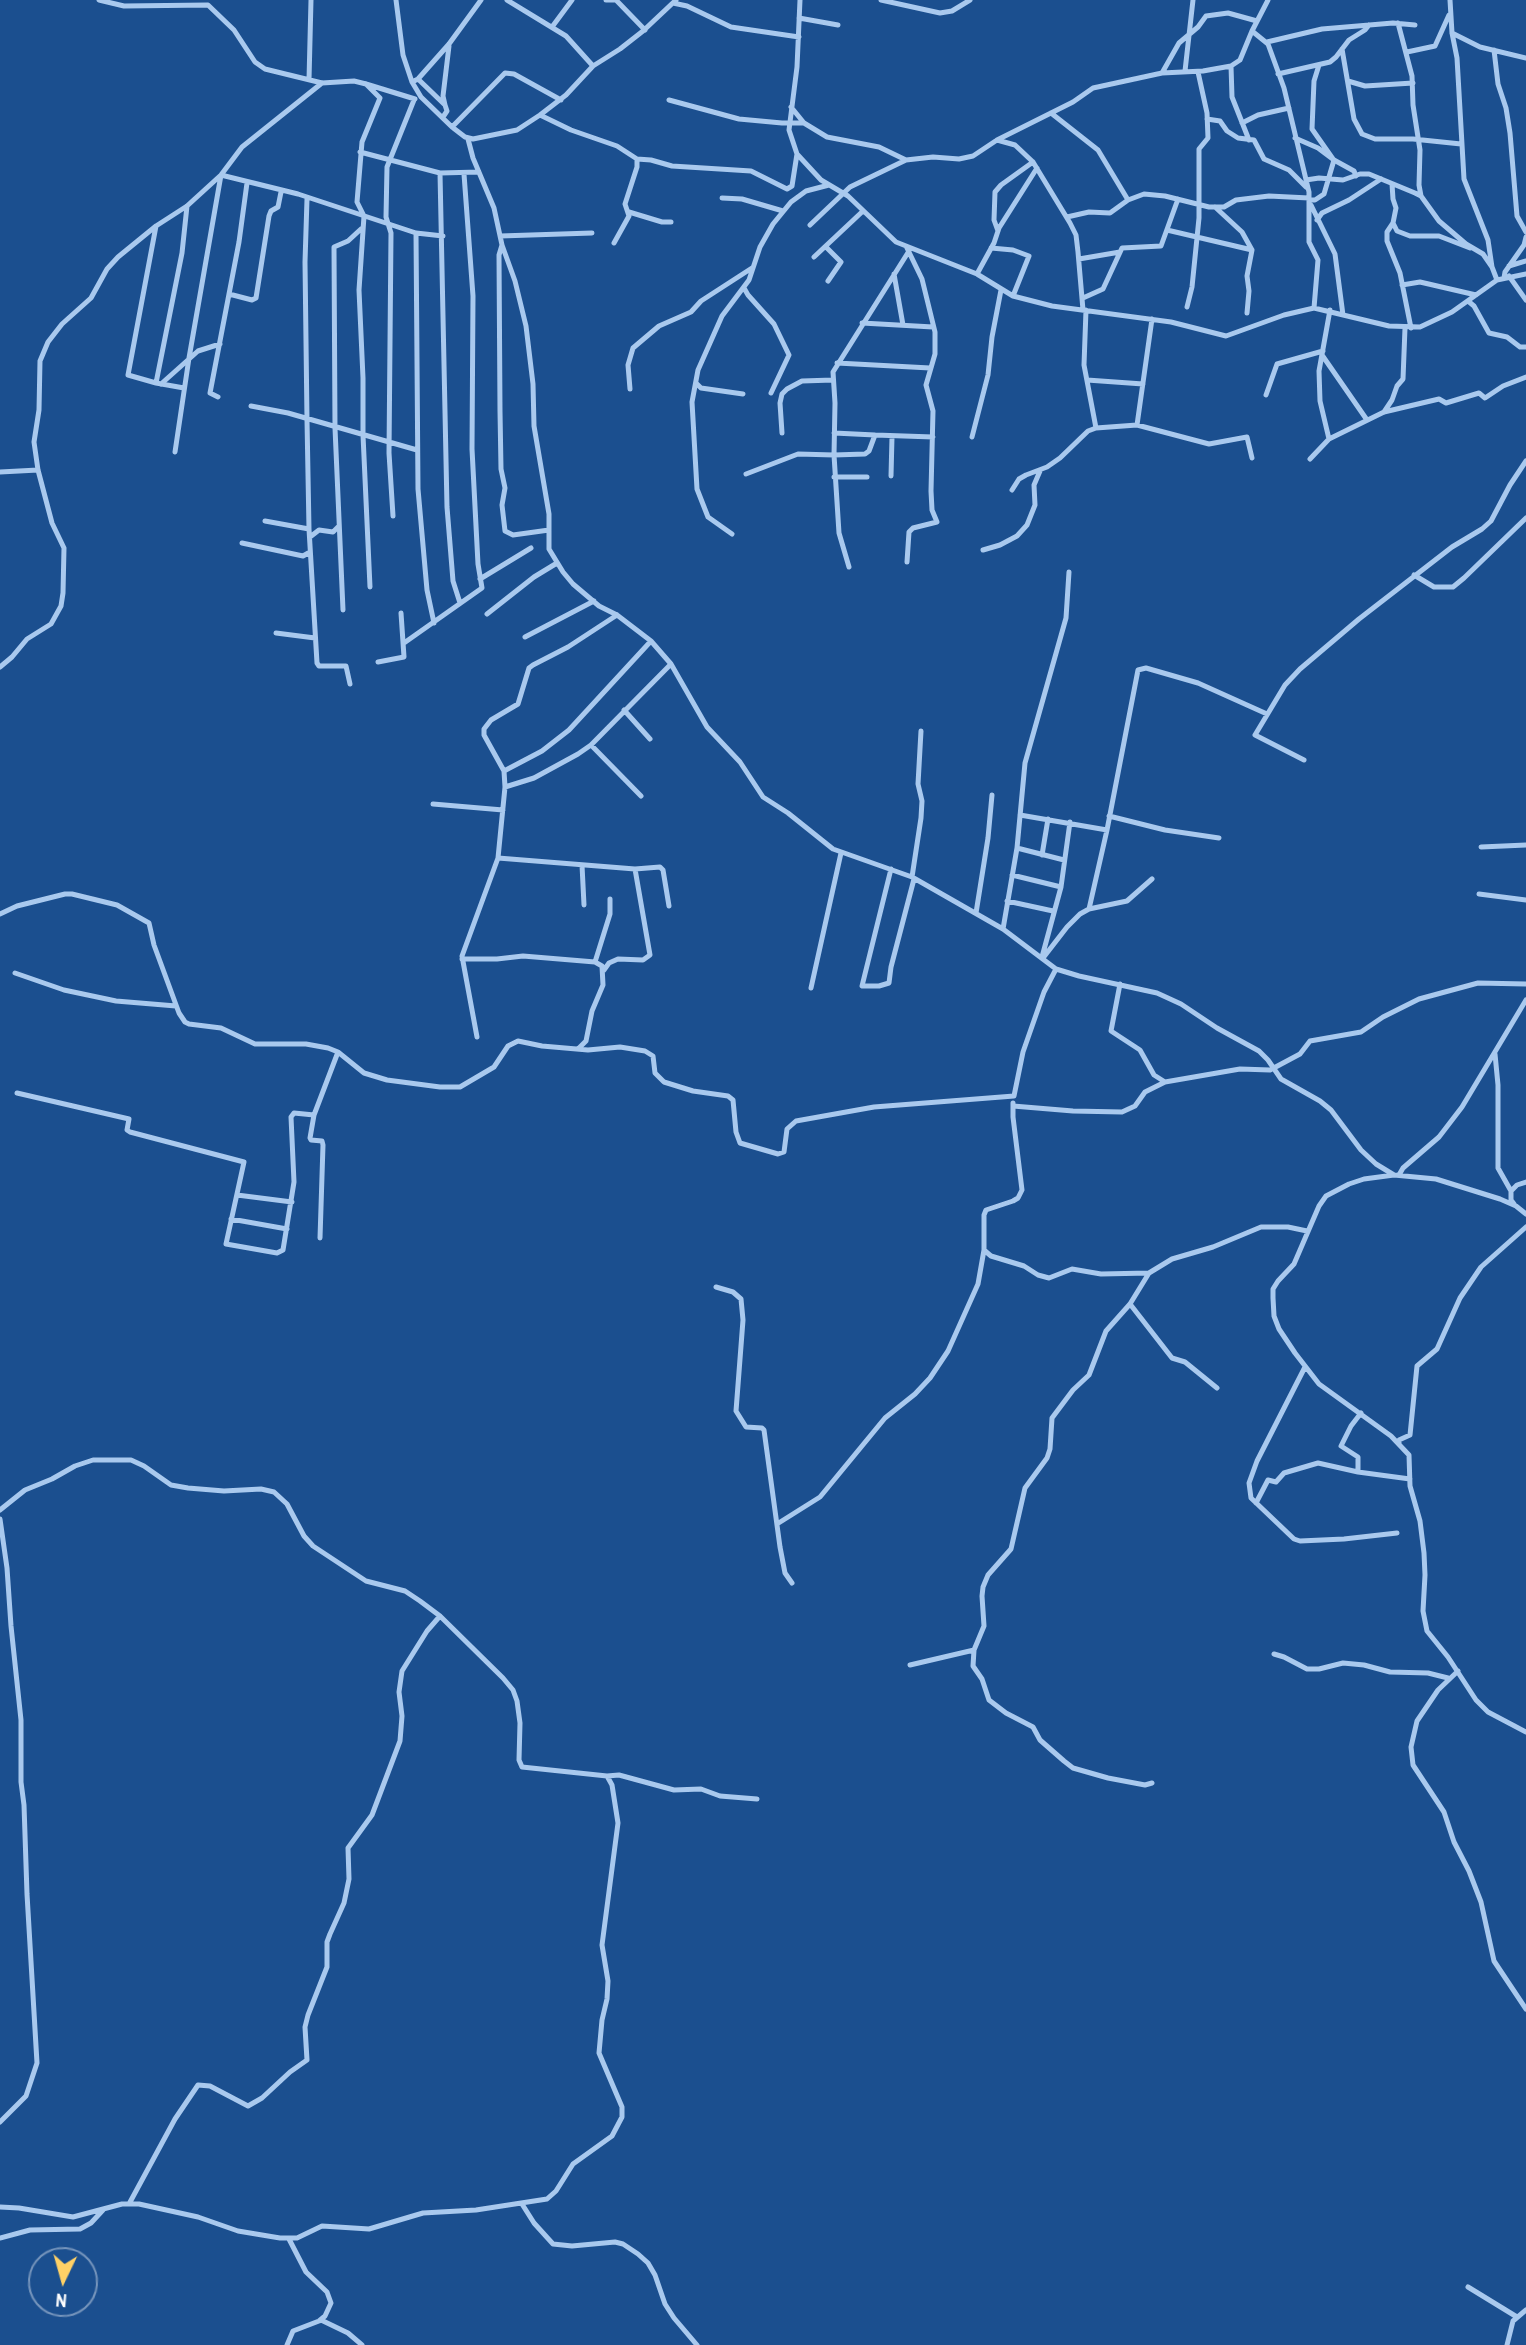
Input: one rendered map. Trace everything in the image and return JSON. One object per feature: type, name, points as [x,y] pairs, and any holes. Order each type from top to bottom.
[{"type":"street","points":[[99,0],[124,6],[148,2],[208,5],[234,30],[258,65],[265,69],[321,83],[366,84],[414,100],[421,97]]},
{"type":"street","points":[[309,80],[311,0]]},
{"type":"street","points":[[396,0],[403,55],[412,82],[421,97],[468,139],[495,208],[502,245],[515,281],[528,341],[534,426],[549,514],[549,549],[573,584],[651,641],[671,664],[707,727],[740,762],[763,797],[841,853],[913,878],[1003,929],[1056,969],[1157,993],[1181,1004],[1259,1051],[1281,1079],[1331,1110],[1361,1150],[1376,1164],[1397,1175]]},
{"type":"street","points":[[412,82],[418,79],[449,44],[481,0]]},
{"type":"street","points":[[507,0],[566,36],[593,66]]},
{"type":"street","points":[[552,27],[572,0]]},
{"type":"street","points":[[606,0],[615,0],[645,30]]},
{"type":"street","points":[[800,0],[789,133],[797,154],[812,172],[843,192],[888,236],[908,249],[977,274],[1013,296],[1032,303],[1152,319],[1226,336],[1284,315],[1314,308],[1374,323],[1408,328],[1431,324],[1497,280],[1526,274]]},
{"type":"street","points":[[881,0],[920,10],[947,12],[970,0]]},
{"type":"street","points":[[1185,71],[1193,0]]},
{"type":"street","points":[[810,225],[850,187],[906,160],[965,158],[1093,88],[1162,73],[1198,72],[1231,66],[1240,60],[1268,0]]},
{"type":"street","points":[[1450,0],[1457,58],[1464,179],[1488,240],[1497,280]]},
{"type":"street","points":[[468,139],[492,137],[517,130],[540,115],[561,100],[593,66],[620,50],[675,1],[731,27],[799,37]]},
{"type":"street","points":[[920,10],[924,1]]},
{"type":"street","points":[[1407,52],[1435,46],[1450,11]]},
{"type":"street","points":[[1162,73],[1179,43],[1198,27],[1203,18],[1212,14],[1228,13],[1257,21]]},
{"type":"street","points":[[799,18],[838,25]]},
{"type":"street","points":[[1398,23],[1413,83],[1421,196],[1439,220],[1474,249]]},
{"type":"street","points":[[1267,42],[1317,30],[1415,24]]},
{"type":"street","points":[[1278,74],[1332,60],[1349,40],[1369,25]]},
{"type":"street","points":[[1252,31],[1267,42],[1289,108],[1306,180],[1309,242],[1318,260],[1314,308]]},
{"type":"street","points":[[1452,33],[1494,50],[1526,58]]},
{"type":"street","points":[[444,105],[449,44]]},
{"type":"street","points":[[1342,49],[1353,119],[1362,134],[1375,139],[1418,139],[1461,144]]},
{"type":"street","points":[[1494,50],[1498,84],[1510,133],[1517,216],[1526,234],[1524,245],[1509,267],[1507,277]]},
{"type":"street","points":[[1319,65],[1314,81],[1312,129],[1334,160]]},
{"type":"street","points":[[1231,66],[1231,95],[1249,140]]},
{"type":"street","points":[[452,127],[505,72],[514,74],[561,100]]},
{"type":"street","points":[[1187,307],[1192,287],[1199,205],[1198,154],[1200,145],[1208,139],[1198,72]]},
{"type":"street","points":[[418,79],[444,105],[447,111],[443,117]]},
{"type":"street","points":[[1348,81],[1365,86],[1413,83]]},
{"type":"street","points":[[0,667],[27,639],[51,624],[61,606],[63,593],[64,548],[52,523],[38,470],[34,442],[39,410],[39,369],[44,351],[62,324],[91,298],[107,269],[118,257],[156,226],[187,206],[221,175],[242,147],[321,83]]},
{"type":"street","points":[[366,84],[380,98],[360,152],[357,202],[364,216],[359,290],[370,587]]},
{"type":"street","points":[[393,516],[390,443],[391,233],[386,217],[386,177],[389,159],[414,100]]},
{"type":"street","points":[[670,100],[722,116],[804,123]]},
{"type":"street","points":[[791,107],[804,123],[827,137],[879,148],[906,160]]},
{"type":"street","points":[[1242,123],[1258,115],[1289,108]]},
{"type":"street","points":[[1051,113],[1098,150],[1128,200]]},
{"type":"street","points":[[540,115],[570,130],[617,146],[637,159],[672,166],[744,170],[790,189],[797,154]]},
{"type":"street","points":[[1207,119],[1220,121],[1227,131],[1238,138],[1255,141],[1264,159],[1289,170],[1308,189]]},
{"type":"street","points":[[1295,138],[1318,148],[1354,171],[1356,176]]},
{"type":"street","points":[[997,140],[1015,145],[1033,162],[1076,235],[1084,310],[1087,380],[1096,428]]},
{"type":"street","points":[[360,152],[440,173],[479,172]]},
{"type":"street","points":[[614,243],[622,232],[629,212],[625,204],[637,159]]},
{"type":"street","points":[[1066,217],[1089,212],[1110,213],[1128,200],[1145,194],[1215,207],[1224,207],[1236,200],[1269,196],[1315,200],[1324,194],[1334,160]]},
{"type":"street","points":[[998,231],[994,220],[995,192],[1033,162]]},
{"type":"street","points":[[977,274],[998,231],[1037,168]]},
{"type":"street","points":[[440,173],[447,508],[453,581],[460,603]]},
{"type":"street","points":[[404,643],[480,590],[472,449],[473,296],[464,174]]},
{"type":"street","points":[[1306,180],[1328,177],[1343,180],[1369,174],[1421,196]]},
{"type":"street","points":[[221,175],[281,192],[298,194],[416,233],[443,236]]},
{"type":"street","points":[[174,452],[221,175]]},
{"type":"street","points":[[1317,220],[1322,213],[1349,200],[1381,179]]},
{"type":"street","points":[[218,397],[210,393],[247,183]]},
{"type":"street","points":[[1384,412],[1392,400],[1396,386],[1403,379],[1408,328],[1402,285],[1387,241],[1387,232],[1393,223],[1396,208],[1392,184]]},
{"type":"street","points":[[732,534],[708,517],[697,489],[692,402],[698,370],[717,325],[744,288],[766,236],[783,211],[806,191],[829,185]]},
{"type":"street","points":[[229,294],[252,300],[256,298],[269,216],[271,211],[278,207],[281,192]]},
{"type":"street","points":[[722,198],[742,199],[783,211]]},
{"type":"street","points":[[307,199],[309,529],[317,665],[346,666],[350,684]]},
{"type":"street","points":[[1083,298],[1103,289],[1120,252],[1126,247],[1161,246],[1178,199]]},
{"type":"street","points":[[1309,200],[1338,264],[1343,315]]},
{"type":"street","points":[[158,384],[158,371],[182,253],[187,206]]},
{"type":"street","points":[[1215,207],[1242,232],[1252,250],[1247,276],[1247,313]]},
{"type":"street","points":[[814,257],[863,211]]},
{"type":"street","points":[[629,212],[671,222]]},
{"type":"street","points":[[1393,223],[1397,231],[1404,235],[1436,235],[1474,249],[1483,254],[1492,267]]},
{"type":"street","points":[[156,226],[128,375],[184,388]]},
{"type":"street","points":[[343,610],[335,428],[334,247],[348,241],[362,228]]},
{"type":"street","points":[[1167,230],[1252,250]]},
{"type":"street","points":[[416,233],[417,450],[422,552],[429,608],[434,623]]},
{"type":"street","points":[[500,236],[592,233]]},
{"type":"street","points":[[502,245],[499,255],[500,411],[505,531],[513,535],[549,530]]},
{"type":"street","points":[[826,247],[841,262],[828,281]]},
{"type":"street","points":[[991,248],[1013,250],[1029,256],[1013,296]]},
{"type":"street","points":[[849,567],[839,533],[834,477],[833,372],[908,249]]},
{"type":"street","points":[[907,562],[909,532],[913,528],[937,522],[932,510],[931,491],[933,411],[926,384],[935,350],[933,327],[922,279],[908,249]]},
{"type":"street","points":[[1079,259],[1120,252]]},
{"type":"street","points":[[1509,267],[1526,261]]},
{"type":"street","points":[[630,389],[628,365],[633,348],[659,326],[691,312],[701,301],[752,268]]},
{"type":"street","points":[[894,274],[903,325]]},
{"type":"street","points":[[1507,277],[1526,300]]},
{"type":"street","points":[[1402,285],[1420,282],[1476,295]]},
{"type":"street","points":[[744,288],[774,324],[789,355],[771,393]]},
{"type":"street","points":[[972,437],[988,375],[1001,290]]},
{"type":"street","points":[[1468,301],[1474,306],[1489,333],[1507,337],[1526,347]]},
{"type":"street","points":[[1329,439],[1320,401],[1319,371],[1330,310]]},
{"type":"street","points":[[1138,425],[1152,319]]},
{"type":"street","points":[[862,323],[933,327]]},
{"type":"street","points":[[158,384],[201,349],[220,344]]},
{"type":"street","points":[[1266,395],[1276,364],[1290,358],[1322,353]]},
{"type":"street","points":[[1322,353],[1367,420]]},
{"type":"street","points":[[837,363],[930,369]]},
{"type":"street","points":[[158,371],[173,371]]},
{"type":"street","points":[[1310,458],[1329,439],[1384,412],[1438,399],[1446,403],[1479,393],[1485,398],[1503,386],[1526,377]]},
{"type":"street","points":[[782,433],[782,394],[802,381],[833,380]]},
{"type":"street","points":[[1087,380],[1143,384]]},
{"type":"street","points":[[696,383],[701,388],[743,394]]},
{"type":"street","points":[[251,406],[288,413],[417,450]]},
{"type":"street","points":[[1012,489],[1026,475],[1040,471],[1060,458],[1083,435],[1096,428],[1138,425],[1209,444],[1247,437],[1252,458]]},
{"type":"street","points":[[834,433],[933,437]]},
{"type":"street","points":[[746,474],[798,454],[865,454],[869,451],[874,435]]},
{"type":"street","points":[[891,476],[892,437]]},
{"type":"street","points":[[1304,760],[1255,735],[1293,675],[1414,575],[1491,521],[1526,461]]},
{"type":"street","points":[[0,472],[38,470]]},
{"type":"street","points":[[983,550],[1017,536],[1027,524],[1035,505],[1034,485],[1040,471]]},
{"type":"street","points":[[834,477],[867,477]]},
{"type":"street","points":[[1414,575],[1434,587],[1453,587],[1526,518]]},
{"type":"street","points":[[265,521],[309,529]]},
{"type":"street","points":[[310,537],[319,530],[333,532],[339,526]]},
{"type":"street","points":[[242,542],[295,554],[307,555],[310,552]]},
{"type":"street","points":[[480,579],[531,548]]},
{"type":"street","points":[[486,614],[557,563]]},
{"type":"street","points":[[1003,929],[1017,848],[1025,762],[1066,618],[1069,572]]},
{"type":"street","points":[[525,637],[594,601]]},
{"type":"street","points":[[378,662],[404,657],[401,613]]},
{"type":"street","points":[[477,1037],[462,959],[474,917],[498,858],[505,787],[504,771],[484,735],[486,724],[517,704],[533,666],[617,615]]},
{"type":"street","points":[[276,633],[315,638]]},
{"type":"street","points":[[504,771],[542,751],[569,730],[651,641]]},
{"type":"street","points":[[505,787],[534,778],[591,745],[671,664]]},
{"type":"street","points":[[1089,909],[1138,670],[1146,668],[1198,683],[1267,714]]},
{"type":"street","points":[[624,710],[650,739]]},
{"type":"street","points":[[891,869],[862,986],[889,983],[913,878],[922,818],[918,784],[921,731]]},
{"type":"street","points":[[591,745],[641,796]]},
{"type":"street","points":[[976,913],[992,794]]},
{"type":"street","points":[[433,804],[503,810]]},
{"type":"street","points":[[1020,815],[1107,830]]},
{"type":"street","points":[[1109,816],[1165,830],[1219,838]]},
{"type":"street","points":[[1042,855],[1048,819]]},
{"type":"street","points":[[1042,958],[1061,887],[1070,822]]},
{"type":"street","points":[[1481,847],[1526,845]]},
{"type":"street","points":[[1017,848],[1064,860]]},
{"type":"street","points":[[811,988],[841,853]]},
{"type":"street","points":[[498,858],[635,869],[662,868],[669,906]]},
{"type":"street","points":[[582,865],[584,905]]},
{"type":"street","points":[[578,1049],[586,1041],[592,1011],[603,985],[604,970],[609,962],[618,959],[643,960],[650,955],[635,869]]},
{"type":"street","points":[[1012,875],[1061,887]]},
{"type":"street","points":[[1042,958],[1067,927],[1089,909],[1127,901],[1152,879]]},
{"type":"street","points":[[0,914],[18,906],[72,894],[127,909],[149,923],[176,1006],[189,1024],[221,1028],[255,1044],[322,1046],[338,1052],[359,1070],[387,1080],[452,1087],[467,1084],[494,1066],[513,1042],[524,1041],[542,1046],[578,1049],[620,1047],[650,1053],[655,1059],[655,1073],[664,1082],[693,1091],[728,1096],[733,1100],[736,1132],[740,1143],[778,1154],[784,1152],[787,1129],[796,1121],[874,1107],[1014,1096]]},
{"type":"street","points":[[1479,894],[1526,900]]},
{"type":"street","points":[[595,962],[610,914],[610,899]]},
{"type":"street","points":[[1007,901],[1053,911]]},
{"type":"street","points":[[462,959],[523,956],[595,962],[602,965],[604,970]]},
{"type":"street","points":[[777,1524],[820,1497],[885,1418],[930,1378],[948,1351],[978,1284],[984,1250],[986,1210],[1013,1201],[1022,1190],[1014,1096],[1023,1052],[1044,992],[1056,969]]},
{"type":"street","points":[[15,973],[64,989],[116,1001],[176,1006]]},
{"type":"street","points":[[1119,984],[1111,1031],[1140,1050],[1154,1075],[1165,1082]]},
{"type":"street","points":[[1013,1106],[1122,1112],[1135,1105],[1145,1092],[1165,1082],[1220,1071],[1266,1071],[1274,1068],[1300,1054],[1310,1041],[1361,1032],[1383,1017],[1419,999],[1478,984],[1526,984]]},
{"type":"street","points":[[1397,1175],[1450,1124],[1526,1000]]},
{"type":"street","points":[[320,1238],[323,1145],[322,1141],[310,1138],[314,1115],[338,1052]]},
{"type":"street","points":[[1495,1054],[1499,1085],[1498,1168],[1511,1191],[1511,1200],[1526,1214]]},
{"type":"street","points":[[17,1093],[129,1119],[127,1130],[130,1132],[244,1162],[226,1241],[228,1245],[281,1253],[284,1250],[292,1202],[292,1117],[297,1113],[314,1115]]},
{"type":"street","points":[[1516,1206],[1436,1179],[1397,1175],[1364,1179],[1326,1196],[1307,1231],[1294,1264],[1273,1289],[1273,1316],[1306,1367],[1330,1393],[1361,1413],[1399,1443],[1409,1455],[1412,1494],[1420,1521],[1424,1553],[1425,1625],[1467,1688],[1488,1712],[1526,1732]]},
{"type":"street","points":[[1511,1191],[1526,1182]]},
{"type":"street","points":[[237,1195],[292,1202]]},
{"type":"street","points":[[232,1219],[287,1229]]},
{"type":"street","points":[[1152,1783],[1126,1783],[1086,1772],[1064,1761],[1040,1740],[1033,1727],[1006,1713],[989,1700],[982,1679],[973,1666],[974,1650],[984,1626],[983,1587],[988,1575],[1011,1549],[1025,1489],[1047,1458],[1050,1449],[1052,1419],[1073,1390],[1089,1375],[1106,1331],[1130,1304],[1149,1273],[1172,1259],[1213,1247],[1261,1227],[1289,1227],[1307,1231]]},
{"type":"street","points":[[1399,1443],[1399,1440],[1410,1435],[1417,1366],[1437,1349],[1460,1298],[1481,1267],[1526,1227]]},
{"type":"street","points":[[984,1250],[991,1256],[1024,1266],[1049,1278],[1072,1269],[1101,1274],[1149,1273]]},
{"type":"street","points":[[716,1287],[733,1292],[741,1298],[743,1320],[736,1411],[746,1427],[762,1427],[764,1430],[785,1573],[792,1583]]},
{"type":"street","points":[[1130,1304],[1172,1358],[1185,1363],[1217,1388]]},
{"type":"street","points":[[1306,1367],[1251,1476],[1251,1498],[1294,1539],[1300,1541],[1397,1533]]},
{"type":"street","points":[[1358,1472],[1358,1457],[1341,1446],[1361,1413]]},
{"type":"street","points":[[0,1510],[25,1490],[93,1460],[131,1460],[171,1485],[224,1491],[261,1489],[274,1492],[287,1504],[304,1536],[313,1546],[366,1581],[405,1591],[440,1616],[513,1690],[520,1723],[519,1760],[522,1767],[619,1775],[674,1790],[702,1789],[720,1796],[757,1799]]},
{"type":"street","points":[[1256,1503],[1268,1480],[1276,1482],[1284,1473],[1318,1463],[1410,1479]]},
{"type":"street","points":[[0,1519],[8,1568],[21,1720],[21,1782],[37,2063],[26,2096],[0,2122]]},
{"type":"street","points":[[129,2204],[175,2119],[198,2085],[210,2086],[248,2106],[262,2098],[307,2060],[308,2015],[327,1967],[327,1942],[344,1903],[349,1879],[348,1848],[373,1815],[400,1741],[402,1716],[398,1692],[402,1671],[427,1631],[440,1616]]},
{"type":"street","points":[[910,1665],[974,1650]]},
{"type":"street","points":[[1274,1654],[1307,1670],[1343,1663],[1390,1672],[1428,1673],[1448,1678]]},
{"type":"street","points":[[1458,1671],[1448,1678],[1417,1721],[1411,1747],[1412,1765],[1444,1812],[1454,1842],[1481,1902],[1498,1968],[1526,2009]]},
{"type":"street","points":[[0,2207],[69,2217],[129,2204],[146,2205],[198,2217],[238,2231],[289,2239],[306,2235],[322,2226],[369,2229],[423,2213],[522,2204],[552,2196],[573,2164],[612,2136],[622,2117],[622,2107],[599,2053],[608,1981],[602,1945],[618,1823],[612,1785],[607,1776]]},
{"type":"street","points":[[522,2204],[552,2244],[572,2246],[615,2242],[638,2254],[648,2263],[665,2304],[674,2318],[698,2345]]},
{"type":"street","points":[[0,2238],[30,2230],[80,2229],[91,2223],[103,2210]]},
{"type":"street","points":[[287,2345],[293,2331],[321,2320],[331,2306],[329,2294],[309,2277],[289,2239]]},
{"type":"street","points":[[1468,2287],[1517,2317]]},
{"type":"street","points":[[1507,2345],[1512,2323],[1526,2310]]},
{"type":"street","points":[[321,2320],[348,2333],[362,2345]]}]
